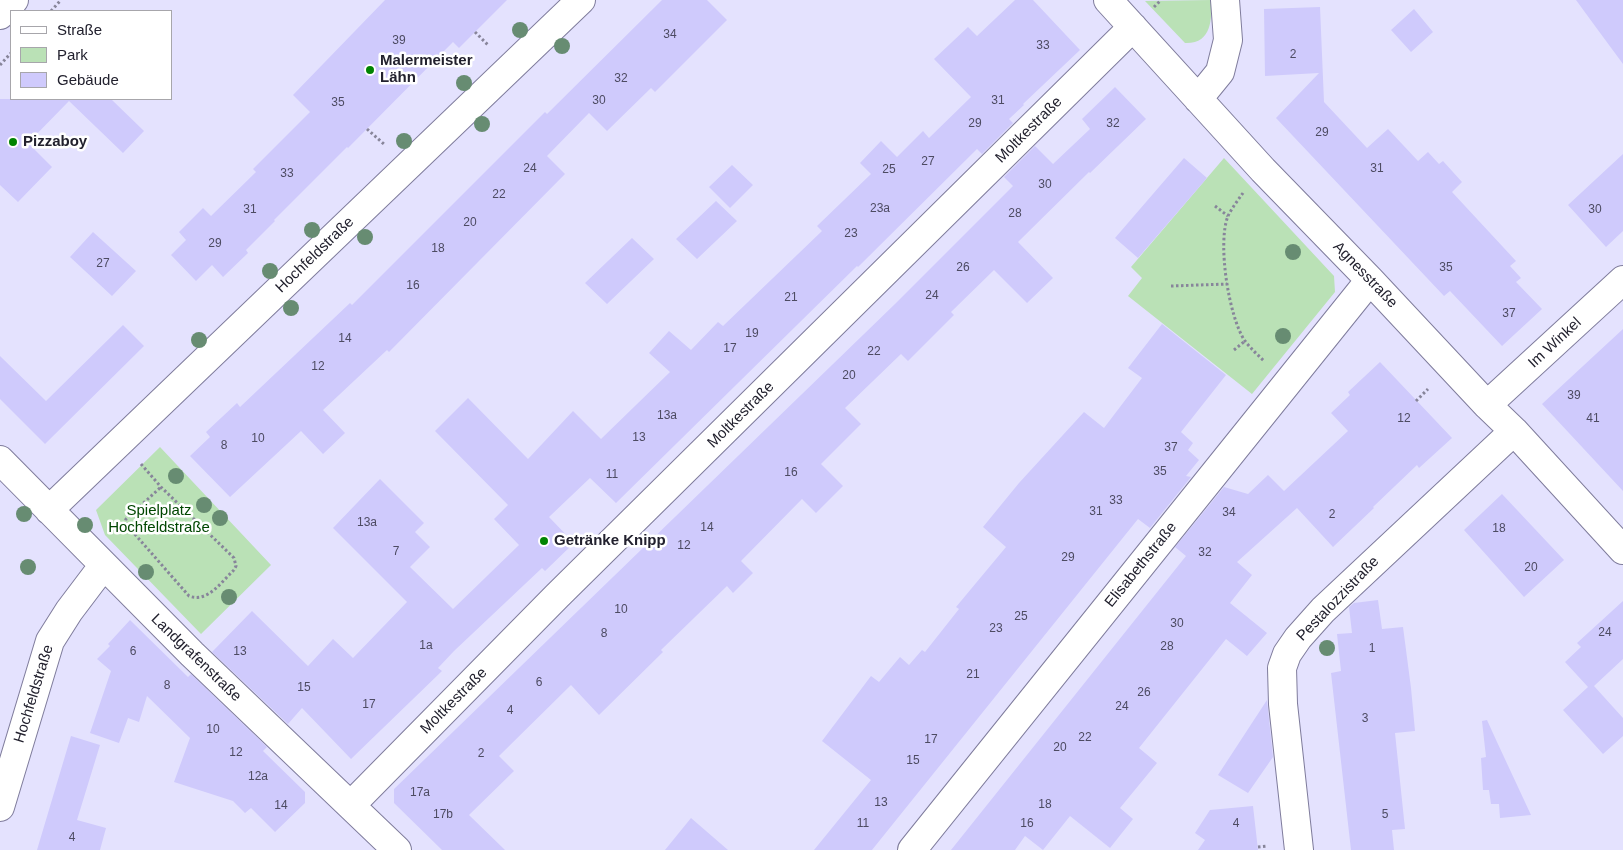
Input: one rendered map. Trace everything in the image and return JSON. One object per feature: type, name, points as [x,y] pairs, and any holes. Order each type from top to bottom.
[{"type":"street","points":[[0,15],[14,0]]},
{"type":"street","name":"Hochfeldstraße","points":[[49,510],[581,0]]},
{"type":"street","name":"Agnesstraße","points":[[1108,0],[1263,170],[1514,431],[1623,550]]},
{"type":"street","points":[[1198,99],[1220,72],[1228,40],[1225,0]]},
{"type":"street","name":"Moltkestraße","points":[[351,805],[564,589],[1133,27]]},
{"type":"street","name":"Elisabethstraße","points":[[912,850],[1370,280]]},
{"type":"street","name":"Im Winkel","points":[[1487,405],[1623,280]]},
{"type":"street","name":"Pestalozzistraße","points":[[1299,850],[1283,704],[1282,668],[1287,654],[1308,625],[1318,615],[1514,431]]},
{"type":"street","name":"Landgrafenstraße","points":[[0,460],[192,654],[397,850]]},
{"type":"street","name":"Hochfeldstraße","points":[[0,807],[50,641],[69,611],[103,566]]},
{"type":"path","points":[[52,10],[61,0]]},
{"type":"path","points":[[475,32],[482,39]]},
{"type":"path","points":[[0,65],[10,54]]},
{"type":"path","points":[[367,128],[374,135]]},
{"type":"path","points":[[1263,170],[1228,216],[1224,251],[1227,284],[1233,312],[1245,341],[1288,382]]},
{"type":"path","points":[[1215,206],[1228,216]]},
{"type":"path","points":[[1171,286],[1227,284]]},
{"type":"path","points":[[1234,350],[1245,341]]},
{"type":"path","points":[[120,442],[161,486],[234,558],[236,566],[234,570],[206,596],[196,598],[189,596],[125,522],[161,486]]},
{"type":"green space","points":[[1211,0],[1210,22],[1205,35],[1194,42],[1185,43],[1145,1]]},
{"type":"green space","points":[[1224,158],[1334,276],[1335,292],[1252,394],[1128,296],[1142,278],[1131,267]]},
{"type":"green space","name":"Spielplatz Hochfeldstraße","points":[[160,447],[271,565],[201,634],[105,535],[96,510]]},
{"type":"building","points":[[385,0],[507,0],[459,48],[453,42],[274,220],[246,250],[248,253],[223,277],[212,265],[196,281],[171,255],[186,240],[179,232],[203,208],[211,216],[256,172],[253,169],[310,112],[293,95]]},
{"type":"building","points":[[662,0],[707,0],[727,20],[655,92],[651,88],[607,131],[589,113],[547,156],[565,174],[389,352],[387,350],[323,410],[345,433],[323,454],[301,431],[230,497],[190,456],[210,437],[206,432],[237,403],[240,407],[350,303],[352,305],[545,112],[547,114]]},
{"type":"building","points":[[1015,0],[1033,0],[1080,50],[1023,104],[1009,119],[1013,123],[982,154],[977,149],[616,503],[590,478],[549,517],[574,543],[545,571],[542,568],[454,651],[438,668],[442,671],[351,759],[302,708],[288,724],[212,652],[252,611],[308,666],[333,639],[353,658],[407,602],[333,528],[380,479],[424,523],[415,532],[430,547],[410,567],[453,609],[519,545],[494,519],[508,505],[435,431],[468,398],[528,459],[573,411],[601,439],[670,372],[649,353],[669,331],[691,350],[718,322],[723,326],[822,231],[817,226],[871,174],[860,163],[881,141],[897,157],[923,131],[929,138],[971,97],[934,59],[968,27],[977,36]]},
{"type":"building","points":[[1576,0],[1623,0],[1623,64],[1595,26]]},
{"type":"building","points":[[1320,7],[1324,102],[1367,148],[1388,129],[1418,161],[1428,152],[1439,164],[1443,161],[1462,182],[1452,192],[1516,261],[1510,266],[1521,278],[1516,282],[1542,309],[1502,346],[1450,291],[1444,296],[1276,118],[1319,73],[1265,76],[1264,9]]},
{"type":"building","points":[[1414,9],[1433,32],[1411,52],[1391,30]]},
{"type":"building","points":[[1115,87],[1146,119],[1018,242],[1053,278],[1027,303],[994,270],[951,312],[954,315],[908,361],[901,354],[845,408],[861,424],[821,464],[843,486],[816,513],[802,499],[741,561],[753,573],[733,593],[727,586],[661,650],[663,652],[599,715],[571,685],[499,756],[514,771],[469,815],[505,850],[442,850],[394,803],[394,789],[895,304],[1013,186],[1004,177],[1035,146],[1053,164],[1090,129],[1082,119]]},
{"type":"building","points":[[0,99],[112,100],[144,131],[123,153],[69,101],[28,143],[52,167],[18,202],[0,185]]},
{"type":"building","points":[[1623,154],[1623,231],[1606,247],[1568,205]]},
{"type":"building","points":[[1184,158],[1207,178],[1138,258],[1115,238]]},
{"type":"building","points":[[732,165],[753,185],[730,208],[709,187]]},
{"type":"building","points":[[716,201],[737,221],[697,259],[676,239]]},
{"type":"building","points":[[93,232],[136,271],[112,296],[70,257]]},
{"type":"building","points":[[632,238],[654,259],[607,304],[585,283]]},
{"type":"building","points":[[1162,324],[1226,375],[1181,432],[1193,443],[1188,450],[1199,460],[1186,476],[1191,477],[1150,528],[1138,519],[872,850],[814,850],[871,780],[822,741],[871,676],[879,682],[900,657],[909,665],[922,650],[925,652],[959,609],[956,607],[1006,547],[983,527],[1019,483],[1084,412],[1104,428],[1142,378],[1128,368]]},
{"type":"building","points":[[123,325],[144,346],[45,444],[0,399],[0,356],[46,401]]},
{"type":"building","points":[[1623,329],[1623,491],[1542,404]]},
{"type":"building","points":[[1380,362],[1452,438],[1419,468],[1417,465],[1333,547],[1297,508],[1237,562],[1252,575],[1230,603],[1267,633],[1247,656],[1226,639],[1139,748],[1157,763],[1120,808],[1133,819],[1110,848],[1070,816],[1043,850],[1025,836],[1015,850],[951,850],[1186,556],[1175,547],[1224,487],[1248,494],[1268,475],[1284,491],[1348,431],[1331,413],[1350,395],[1348,392]]},
{"type":"building","points":[[1502,494],[1564,560],[1524,597],[1464,530]]},
{"type":"building","points":[[1378,600],[1382,629],[1403,627],[1411,688],[1415,731],[1395,733],[1405,829],[1392,830],[1394,850],[1351,850],[1331,673],[1341,671],[1337,634],[1352,633],[1349,607],[1354,603]]},
{"type":"building","points":[[1623,601],[1623,659],[1594,686],[1623,718],[1623,736],[1603,754],[1563,710],[1588,687],[1565,662],[1581,647],[1577,643]]},
{"type":"building","points":[[130,620],[188,677],[191,674],[267,747],[263,751],[305,792],[305,803],[275,832],[251,808],[245,813],[233,801],[174,782],[190,738],[147,696],[139,722],[128,718],[119,743],[90,733],[111,671],[97,659],[110,646],[108,644]]},
{"type":"building","points":[[1267,700],[1273,757],[1248,793],[1218,775]]},
{"type":"building","points":[[1487,720],[1531,815],[1500,818],[1499,804],[1491,804],[1489,790],[1483,790],[1481,758],[1486,757],[1482,721]]},
{"type":"building","points":[[71,736],[100,745],[77,820],[106,828],[100,850],[37,850]]},
{"type":"building","points":[[1253,806],[1258,850],[1198,850],[1205,840],[1195,833],[1210,810]]},
{"type":"building","points":[[691,818],[728,850],[665,850]]},
{"type":"place","name":"Malermeister Lähn","points":[[370,70]]},
{"type":"place","name":"Pizzaboy","points":[[13,142]]},
{"type":"place","name":"Getränke Knipp","points":[[544,541]]}]
